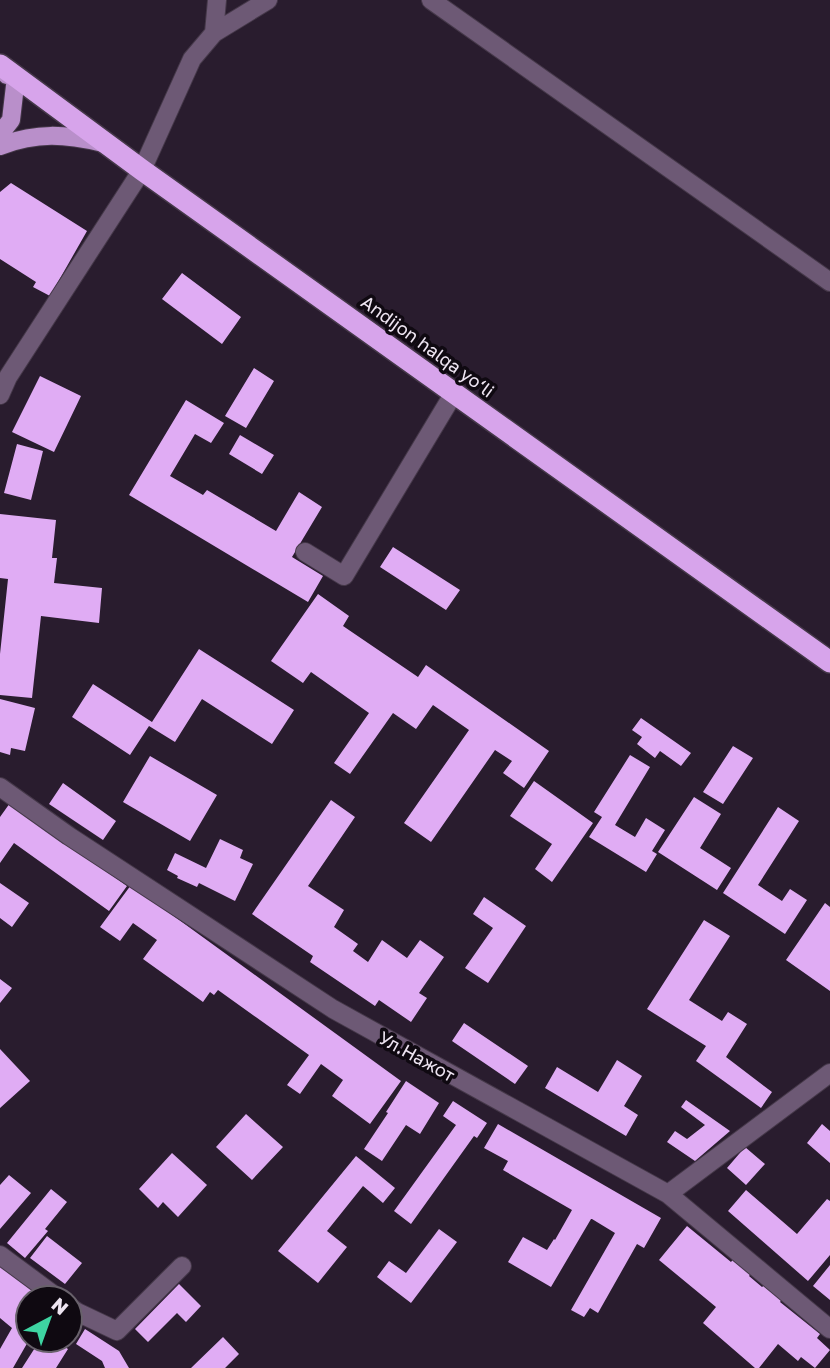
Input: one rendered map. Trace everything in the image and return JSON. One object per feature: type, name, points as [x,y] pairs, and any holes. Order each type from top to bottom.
[{"type":"highway","name":"Andijon halqa yo‘li","points":[[5,72],[830,662]]},
{"type":"main road","points":[[0,134],[11,120],[5,72]]},
{"type":"main road","points":[[0,146],[15,140],[44,135],[76,137],[108,145]]},
{"type":"street","points":[[214,33],[217,0]]},
{"type":"street","points":[[0,395],[8,377],[142,170],[192,59],[214,33],[268,0]]},
{"type":"street","points":[[431,0],[830,282]]},
{"type":"street","points":[[305,552],[344,576],[454,393]]},
{"type":"street","name":"Ул.Нажот","points":[[0,787],[69,836],[333,1009],[668,1194],[830,1329]]},
{"type":"street","points":[[668,1194],[830,1073]]},
{"type":"street","points":[[0,1255],[39,1284]]},
{"type":"street","points":[[84,1315],[117,1331],[182,1266]]},
{"type":"building","points":[[11,183],[87,231],[50,296],[33,287],[36,282],[0,259],[0,192]]},
{"type":"building","points":[[182,273],[241,317],[222,344],[162,299]]},
{"type":"building","points":[[254,368],[274,381],[246,428],[225,416]]},
{"type":"building","points":[[40,376],[81,396],[54,452],[12,432]]},
{"type":"building","points":[[186,400],[224,423],[211,443],[195,434],[170,476],[203,495],[207,490],[276,531],[299,492],[322,507],[292,557],[323,576],[308,602],[129,495]]},
{"type":"building","points":[[240,435],[274,455],[262,474],[229,454]]},
{"type":"building","points":[[17,444],[43,451],[31,500],[4,493]]},
{"type":"building","points":[[0,514],[56,520],[52,558],[57,558],[54,583],[102,588],[99,623],[41,616],[32,698],[0,695],[0,654],[8,579],[0,578]]},
{"type":"building","points":[[393,547],[460,590],[446,610],[380,567]]},
{"type":"building","points":[[318,594],[349,616],[343,626],[418,677],[426,665],[549,751],[524,788],[503,773],[512,761],[495,750],[431,842],[404,823],[469,730],[433,705],[416,729],[393,713],[350,774],[334,763],[369,713],[311,672],[303,683],[271,661]]},
{"type":"building","points":[[199,649],[294,710],[272,744],[202,699],[175,742],[149,726],[130,755],[72,717],[93,684],[152,722]]},
{"type":"building","points":[[0,699],[35,708],[25,751],[11,748],[10,755],[0,752]]},
{"type":"building","points":[[641,718],[691,753],[681,766],[660,751],[655,758],[637,744],[642,737],[632,730]]},
{"type":"building","points":[[733,746],[753,758],[723,804],[703,792]]},
{"type":"building","points":[[630,755],[650,767],[615,825],[635,837],[646,818],[665,830],[652,851],[657,854],[646,872],[589,837],[602,817],[594,812]]},
{"type":"building","points":[[150,756],[217,795],[190,841],[123,802]]},
{"type":"building","points":[[534,781],[593,823],[552,882],[535,869],[552,844],[510,816]]},
{"type":"building","points":[[63,783],[116,821],[103,840],[49,804]]},
{"type":"building","points":[[694,797],[721,814],[700,848],[731,868],[717,890],[658,852]]},
{"type":"building","points":[[331,800],[355,817],[308,886],[344,910],[334,927],[358,944],[353,951],[368,962],[382,940],[407,958],[420,940],[444,957],[419,993],[427,998],[411,1022],[379,1000],[375,1006],[310,962],[313,956],[252,914]]},
{"type":"building","points":[[10,803],[127,886],[109,911],[14,843],[0,863],[0,817]]},
{"type":"building","points":[[778,807],[799,821],[758,885],[782,901],[790,889],[807,900],[785,934],[723,893]]},
{"type":"building","points":[[220,839],[243,850],[240,858],[253,864],[235,901],[199,883],[197,887],[177,878],[178,876],[167,870],[175,853],[206,868]]},
{"type":"building","points":[[0,883],[29,903],[12,927],[0,918]]},
{"type":"building","points":[[131,885],[401,1081],[370,1124],[332,1096],[343,1080],[321,1064],[300,1094],[287,1085],[309,1055],[218,990],[214,995],[210,992],[203,1002],[143,959],[157,940],[133,923],[120,941],[100,927]]},
{"type":"building","points":[[484,897],[526,926],[488,983],[465,968],[493,928],[473,914]]},
{"type":"building","points":[[825,903],[830,907],[830,991],[786,960]]},
{"type":"building","points":[[704,920],[730,936],[689,1000],[722,1021],[728,1012],[747,1024],[726,1057],[772,1092],[761,1108],[696,1061],[706,1046],[647,1009]]},
{"type":"building","points":[[0,979],[12,988],[0,1003]]},
{"type":"building","points":[[464,1023],[528,1066],[515,1084],[452,1041]]},
{"type":"building","points":[[0,1049],[30,1081],[0,1108]]},
{"type":"building","points":[[617,1060],[642,1076],[624,1106],[638,1115],[626,1136],[545,1088],[557,1067],[598,1092]]},
{"type":"building","points":[[406,1081],[439,1103],[420,1134],[406,1125],[382,1161],[364,1149]]},
{"type":"building","points":[[686,1100],[730,1131],[695,1161],[667,1142],[675,1131],[687,1139],[705,1125],[681,1107]]},
{"type":"building","points":[[453,1101],[487,1123],[477,1138],[474,1136],[411,1224],[394,1211],[456,1125],[443,1116]]},
{"type":"building","points":[[246,1114],[283,1147],[252,1180],[216,1147]]},
{"type":"building","points":[[498,1124],[661,1218],[644,1248],[637,1244],[598,1313],[590,1308],[584,1317],[571,1310],[615,1233],[592,1219],[551,1287],[508,1262],[523,1237],[547,1250],[572,1210],[503,1170],[508,1161],[484,1148]]},
{"type":"building","points":[[822,1124],[830,1131],[830,1163],[807,1143]]},
{"type":"building","points":[[745,1147],[765,1164],[746,1185],[727,1168]]},
{"type":"building","points":[[172,1153],[207,1185],[178,1217],[163,1202],[158,1208],[139,1189]]},
{"type":"building","points":[[356,1156],[395,1188],[383,1203],[363,1186],[327,1231],[347,1247],[318,1283],[278,1251]]},
{"type":"building","points":[[9,1175],[31,1193],[0,1229],[0,1185]]},
{"type":"building","points":[[51,1189],[67,1202],[45,1229],[48,1231],[25,1258],[7,1243]]},
{"type":"building","points":[[746,1190],[797,1234],[827,1199],[830,1201],[830,1255],[808,1281],[728,1211]]},
{"type":"building","points":[[687,1226],[731,1262],[735,1257],[753,1271],[749,1276],[762,1287],[766,1284],[783,1298],[780,1302],[820,1334],[817,1338],[830,1350],[815,1368],[801,1357],[798,1361],[778,1344],[759,1368],[755,1368],[703,1323],[716,1307],[659,1260]]},
{"type":"building","points":[[439,1229],[457,1242],[411,1303],[377,1277],[389,1261],[406,1273]]},
{"type":"building","points":[[47,1236],[82,1263],[65,1284],[30,1258]]},
{"type":"building","points":[[0,1263],[26,1284],[14,1284],[14,1354],[21,1354],[13,1368],[0,1368],[0,1349],[12,1328],[0,1318]]},
{"type":"building","points":[[830,1265],[830,1300],[813,1286]]},
{"type":"building","points":[[179,1284],[201,1306],[186,1322],[177,1313],[148,1342],[135,1329]]},
{"type":"building","points":[[84,1331],[119,1351],[129,1368],[105,1368],[102,1361],[84,1349]]},
{"type":"building","points":[[223,1337],[239,1354],[225,1368],[191,1368]]},
{"type":"building","points":[[31,1354],[65,1354],[56,1368],[22,1368]]}]
